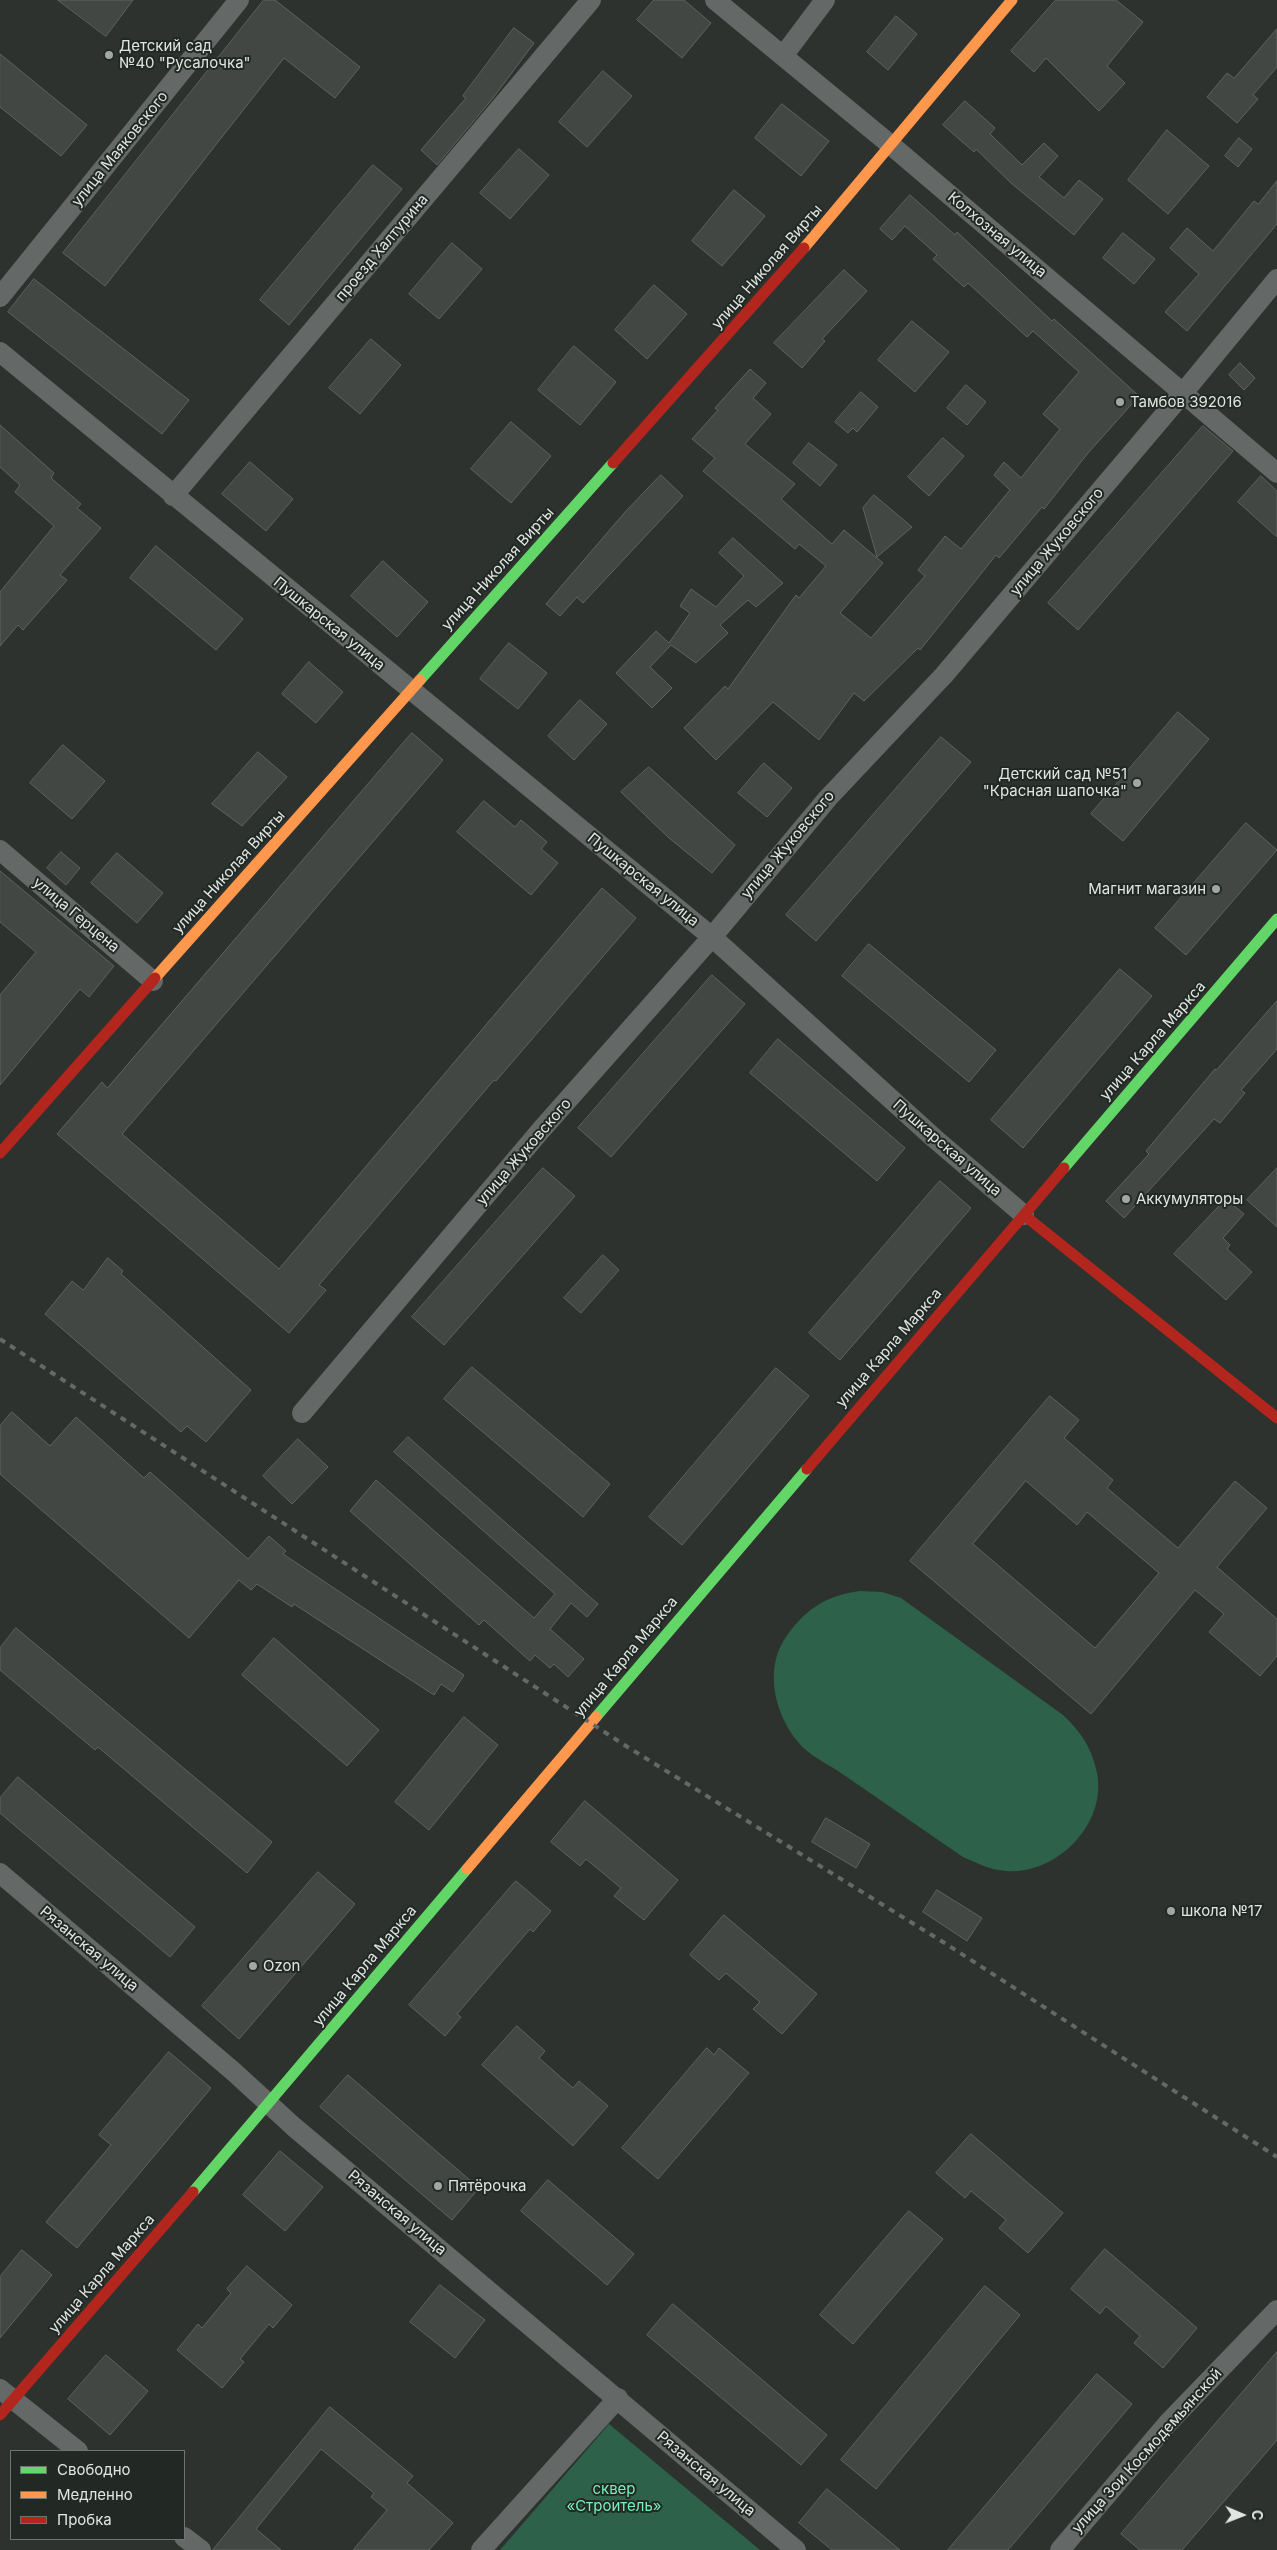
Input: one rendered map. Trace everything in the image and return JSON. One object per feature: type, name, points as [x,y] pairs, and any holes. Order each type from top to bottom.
[{"type":"main road","name":"улица Николая Вирты","points":[[0,1153],[409,690],[554,530],[892,146],[1012,0]]},
{"type":"main road","name":"улица Карла Маркса","points":[[4,2401],[269,2104],[668,1631],[1277,919]]},
{"type":"main road","name":"Пушкарская улица","points":[[1024,1214],[1060,1246],[1277,1418]]},
{"type":"street","name":"улица Маяковского","points":[[0,297],[239,0]]},
{"type":"street","name":"проезд Халтурина","points":[[173,496],[591,0]]},
{"type":"street","name":"Колхозная улица","points":[[715,0],[892,146],[1277,473]]},
{"type":"street","points":[[783,56],[826,0]]},
{"type":"street","name":"улица Жуковского","points":[[302,1413],[535,1138],[712,937],[828,798],[944,675],[1183,394],[1277,279]]},
{"type":"street","name":"Пушкарская улица","points":[[0,352],[409,690],[712,937],[934,1138],[1024,1214]]},
{"type":"street","name":"улица Герцена","points":[[0,850],[153,981]]},
{"type":"street","name":"Рязанская улица","points":[[0,1873],[269,2104],[796,2550]]},
{"type":"street","name":"улица Зои Космодемьянской","points":[[1060,2550],[1168,2423],[1277,2310]]},
{"type":"street","points":[[481,2550],[618,2398]]},
{"type":"street","points":[[4,2401],[77,2450]]},
{"type":"street","points":[[185,2537],[200,2550]]},
{"type":"green space","points":[[860,1591],[882,1592],[901,1598],[1063,1715],[1075,1728],[1089,1748],[1095,1764],[1098,1792],[1094,1811],[1086,1828],[1074,1843],[1043,1865],[1025,1870],[1006,1871],[989,1868],[963,1857],[802,1747],[784,1720],[775,1693],[774,1679],[778,1653],[784,1640],[799,1620],[816,1606],[847,1593]]},
{"type":"green space","name":"сквер «Строитель»","points":[[609,2424],[760,2550],[500,2550]]},
{"type":"building","points":[[58,0],[133,0],[106,36]]},
{"type":"building","points":[[264,0],[275,0],[360,67],[335,98],[284,58],[105,286],[63,253]]},
{"type":"building","points":[[654,0],[684,0],[711,23],[682,58],[637,20]]},
{"type":"building","points":[[1056,0],[1116,0],[1143,22],[1107,66],[1125,83],[1099,111],[1046,58],[1034,72],[1011,51]]},
{"type":"building","points":[[896,16],[917,34],[888,70],[867,52]]},
{"type":"building","points":[[514,28],[534,43],[493,98],[437,165],[421,150],[466,98],[463,96]]},
{"type":"building","points":[[1277,29],[1277,67],[1253,95],[1258,99],[1237,123],[1207,97],[1227,73],[1234,78]]},
{"type":"building","points":[[0,54],[87,125],[61,156],[0,107]]},
{"type":"building","points":[[603,71],[632,96],[587,147],[559,122]]},
{"type":"building","points":[[965,101],[995,128],[990,134],[1022,165],[1044,143],[1058,156],[1039,177],[1064,198],[1079,180],[1103,199],[1074,235],[1011,183],[976,149],[974,152],[943,125]]},
{"type":"building","points":[[782,104],[829,141],[801,176],[755,138]]},
{"type":"building","points":[[1167,130],[1209,166],[1168,214],[1128,180]]},
{"type":"building","points":[[1239,138],[1252,149],[1238,167],[1225,156]]},
{"type":"building","points":[[519,149],[549,175],[510,219],[480,193]]},
{"type":"building","points":[[373,165],[402,189],[289,325],[260,300]]},
{"type":"building","points":[[1277,181],[1277,224],[1187,331],[1165,312],[1199,274],[1170,248],[1187,228],[1213,251],[1254,201],[1258,204]]},
{"type":"building","points":[[734,190],[765,216],[722,266],[692,241]]},
{"type":"building","points":[[910,195],[955,235],[957,232],[1052,321],[1054,319],[1139,396],[1088,453],[1044,509],[1042,507],[999,558],[996,555],[920,650],[918,648],[864,701],[854,693],[819,740],[773,702],[716,760],[684,728],[725,686],[728,689],[796,595],[799,598],[826,566],[799,544],[795,549],[703,471],[715,458],[692,439],[718,410],[715,408],[750,369],[766,383],[753,398],[771,414],[745,444],[795,484],[781,499],[832,544],[844,530],[883,563],[840,613],[871,638],[925,576],[918,570],[945,536],[961,549],[1010,490],[994,475],[1004,462],[1021,478],[1060,429],[1043,414],[1079,372],[1033,331],[1027,337],[968,283],[964,287],[933,259],[937,255],[905,226],[892,240],[880,229]]},
{"type":"building","points":[[1123,233],[1155,259],[1134,284],[1103,258]]},
{"type":"building","points":[[452,243],[482,269],[439,319],[409,294]]},
{"type":"building","points":[[844,270],[867,291],[822,339],[825,341],[802,368],[774,343]]},
{"type":"building","points":[[34,279],[189,400],[162,434],[8,312]]},
{"type":"building","points":[[654,285],[687,314],[647,359],[615,330]]},
{"type":"building","points":[[912,321],[949,352],[915,392],[878,360]]},
{"type":"building","points":[[371,339],[401,365],[360,414],[329,388]]},
{"type":"building","points":[[574,346],[616,382],[580,425],[538,390]]},
{"type":"building","points":[[1240,363],[1255,378],[1244,390],[1229,375]]},
{"type":"building","points":[[966,385],[986,402],[967,425],[947,408]]},
{"type":"building","points":[[861,392],[878,407],[857,432],[853,428],[848,433],[835,422]]},
{"type":"building","points":[[511,422],[551,456],[511,503],[471,469]]},
{"type":"building","points":[[0,425],[54,473],[51,478],[81,504],[77,508],[101,528],[60,575],[67,580],[23,630],[18,625],[0,646],[0,592],[54,526],[15,492],[20,485],[0,467]]},
{"type":"building","points":[[1203,426],[1233,451],[1078,630],[1048,603]]},
{"type":"building","points":[[943,438],[964,456],[929,496],[908,477]]},
{"type":"building","points":[[809,443],[837,465],[820,486],[793,463]]},
{"type":"building","points":[[250,462],[293,499],[266,531],[222,494]]},
{"type":"building","points":[[661,475],[683,496],[583,603],[577,597],[560,616],[546,604],[626,511]]},
{"type":"building","points":[[1261,476],[1277,491],[1277,537],[1238,502]]},
{"type":"building","points":[[874,495],[912,527],[877,557],[863,508]]},
{"type":"building","points":[[733,538],[783,583],[756,607],[748,600],[720,625],[728,633],[696,663],[671,645],[650,667],[672,688],[652,708],[616,673],[656,631],[669,643],[690,613],[680,606],[691,589],[716,607],[744,576],[719,553]]},
{"type":"building","points":[[156,546],[243,619],[216,650],[130,578]]},
{"type":"building","points":[[383,561],[428,602],[397,637],[351,596]]},
{"type":"building","points":[[509,643],[547,673],[518,709],[480,679]]},
{"type":"building","points":[[309,662],[343,692],[316,723],[282,694]]},
{"type":"building","points":[[580,700],[607,724],[574,760],[548,736]]},
{"type":"building","points":[[1178,712],[1209,739],[1123,841],[1091,814]]},
{"type":"building","points":[[412,733],[443,760],[122,1134],[279,1269],[602,888],[636,918],[496,1081],[494,1080],[319,1285],[326,1290],[289,1333],[57,1134],[102,1082],[107,1088]]},
{"type":"building","points":[[941,737],[971,762],[816,941],[786,915]]},
{"type":"building","points":[[63,745],[105,781],[72,819],[30,783]]},
{"type":"building","points":[[258,752],[287,777],[242,826],[212,804]]},
{"type":"building","points":[[764,763],[792,788],[767,817],[738,793]]},
{"type":"building","points":[[649,767],[735,845],[712,873],[669,838],[621,792]]},
{"type":"building","points":[[484,801],[515,827],[521,820],[547,842],[541,849],[558,863],[531,895],[457,832]]},
{"type":"building","name":"Магнит магазин","points":[[1246,823],[1277,850],[1186,955],[1155,928]]},
{"type":"building","points":[[61,852],[80,868],[66,885],[47,868]]},
{"type":"building","points":[[117,853],[163,893],[137,923],[91,883]]},
{"type":"building","points":[[0,871],[114,966],[89,997],[80,989],[0,1085],[0,995],[36,952],[0,922]]},
{"type":"building","points":[[869,944],[996,1050],[969,1082],[842,976]]},
{"type":"building","points":[[1120,969],[1152,996],[1023,1148],[991,1120]]},
{"type":"building","points":[[712,975],[745,1004],[611,1157],[578,1128]]},
{"type":"building","points":[[1277,1001],[1277,1049],[1241,1090],[1245,1093],[1220,1123],[1214,1119],[1124,1218],[1106,1201],[1149,1154],[1146,1151],[1215,1069]]},
{"type":"building","points":[[778,1039],[905,1148],[877,1181],[750,1073]]},
{"type":"building","points":[[543,1168],[575,1196],[444,1345],[412,1317]]},
{"type":"building","points":[[1277,1168],[1277,1227],[1247,1200]]},
{"type":"building","points":[[940,1181],[971,1208],[840,1360],[809,1333]]},
{"type":"building","points":[[1226,1199],[1244,1214],[1223,1238],[1230,1245],[1227,1249],[1252,1272],[1226,1300],[1174,1254]]},
{"type":"building","points":[[603,1255],[619,1270],[581,1313],[564,1298]]},
{"type":"building","points":[[108,1258],[123,1271],[121,1274],[251,1390],[206,1442],[187,1426],[181,1432],[45,1314],[72,1281],[83,1290]]},
{"type":"building","points":[[472,1367],[610,1484],[583,1517],[444,1399]]},
{"type":"building","points":[[776,1368],[809,1396],[682,1545],[649,1517]]},
{"type":"building","points":[[1050,1396],[1079,1420],[1064,1438],[1113,1480],[1107,1488],[1178,1548],[1235,1481],[1267,1508],[1217,1567],[1277,1619],[1277,1656],[1260,1676],[1209,1632],[1224,1614],[1195,1590],[1091,1714],[910,1561]],"holes":[[[1026,1481],[1077,1525],[1087,1512],[1159,1573],[1095,1648],[973,1544]]]},
{"type":"building","points":[[12,1412],[50,1446],[76,1417],[144,1478],[150,1472],[248,1559],[269,1536],[286,1551],[283,1554],[464,1675],[453,1692],[441,1684],[434,1695],[294,1604],[292,1607],[257,1584],[251,1590],[239,1580],[189,1638],[0,1474],[0,1426]]},
{"type":"building","points":[[408,1437],[598,1604],[587,1617],[571,1603],[550,1629],[584,1659],[568,1677],[554,1664],[550,1668],[535,1655],[530,1661],[484,1620],[479,1625],[350,1511],[376,1480],[534,1618],[555,1594],[394,1452]]},
{"type":"building","points":[[298,1439],[328,1467],[292,1504],[263,1476]]},
{"type":"building","points":[[16,1628],[272,1842],[247,1873],[98,1747],[95,1750],[0,1670],[0,1648]]},
{"type":"building","points":[[274,1638],[379,1730],[347,1766],[242,1675]]},
{"type":"building","points":[[464,1717],[498,1745],[429,1830],[395,1802]]},
{"type":"building","points":[[18,1777],[195,1927],[170,1957],[0,1813],[0,1798]]},
{"type":"building","points":[[585,1801],[678,1880],[644,1920],[614,1896],[621,1888],[586,1859],[580,1866],[551,1842]]},
{"type":"building","points":[[826,1818],[870,1844],[856,1868],[812,1842]]},
{"type":"building","points":[[318,1872],[355,1904],[239,2039],[202,2006]]},
{"type":"building","points":[[516,1881],[551,1911],[533,1932],[530,1929],[457,2014],[461,2017],[445,2036],[409,2005]]},
{"type":"building","points":[[937,1890],[982,1918],[967,1941],[923,1912]]},
{"type":"building","points":[[724,1915],[817,1994],[782,2034],[753,2009],[760,2002],[726,1973],[719,1980],[690,1955]]},
{"type":"building","points":[[517,2026],[545,2051],[539,2058],[573,2088],[579,2081],[608,2106],[573,2146],[482,2065]]},
{"type":"building","points":[[707,2048],[714,2055],[719,2048],[749,2073],[658,2179],[622,2148]]},
{"type":"building","points":[[169,2052],[211,2088],[77,2248],[46,2222],[111,2145],[99,2135]]},
{"type":"building","points":[[348,2075],[479,2188],[452,2220],[320,2107]]},
{"type":"building","points":[[971,2134],[1063,2213],[1028,2253],[999,2228],[1006,2220],[971,2191],[965,2198],[936,2173]]},
{"type":"building","points":[[280,2151],[323,2187],[285,2231],[243,2195]]},
{"type":"building","points":[[548,2180],[634,2254],[607,2285],[521,2211]]},
{"type":"building","points":[[909,2211],[943,2239],[853,2344],[820,2315]]},
{"type":"building","points":[[1105,2249],[1197,2328],[1163,2368],[1134,2343],[1140,2336],[1106,2306],[1100,2314],[1071,2289]]},
{"type":"building","points":[[22,2250],[52,2275],[0,2338],[0,2277]]},
{"type":"building","points":[[247,2266],[292,2305],[273,2328],[269,2324],[240,2359],[244,2362],[222,2388],[177,2350],[198,2324],[202,2328],[231,2293],[227,2289]]},
{"type":"building","points":[[440,2285],[485,2320],[455,2358],[410,2322]]},
{"type":"building","points":[[985,2286],[1020,2315],[876,2489],[841,2460]]},
{"type":"building","points":[[673,2304],[827,2435],[801,2465],[647,2335]]},
{"type":"building","points":[[1277,2352],[1277,2440],[1182,2550],[1140,2550],[1121,2534]]},
{"type":"building","points":[[106,2355],[148,2391],[110,2435],[68,2399]]},
{"type":"building","points":[[1097,2374],[1132,2404],[1008,2550],[948,2550]]},
{"type":"building","points":[[330,2407],[413,2476],[407,2483],[453,2523],[429,2550],[353,2550],[387,2510],[371,2497],[374,2493],[321,2449],[256,2529],[281,2550],[213,2550]]},
{"type":"building","points":[[827,2489],[900,2550],[832,2550],[799,2523]]},
{"type":"railway","points":[[0,1339],[626,1746],[943,1942],[1277,2157]]},
{"type":"traffic: fast","points":[[420,680],[613,463]]},
{"type":"traffic: fast","points":[[1064,1168],[1277,919]]},
{"type":"traffic: fast","points":[[596,1717],[807,1469]]},
{"type":"traffic: fast","points":[[193,2192],[467,1869]]},
{"type":"traffic: slow","points":[[804,248],[1012,0]]},
{"type":"traffic: slow","points":[[155,978],[420,680]]},
{"type":"traffic: slow","points":[[467,1869],[596,1717]]},
{"type":"traffic: jam","points":[[613,463],[804,248]]},
{"type":"traffic: jam","points":[[0,1153],[155,978]]},
{"type":"traffic: jam","points":[[807,1469],[1064,1168]]},
{"type":"traffic: jam","points":[[1024,1215],[1277,1418]]},
{"type":"traffic: jam","points":[[0,2415],[193,2192]]},
{"type":"place","name":"Детский сад №40 \"Русалочка\"","points":[[109,55]]},
{"type":"place","name":"Тамбов 392016","points":[[1120,402]]},
{"type":"place","name":"Детский сад №51 \"Красная шапочка\"","points":[[1137,783]]},
{"type":"place","name":"Магнит магазин","points":[[1216,889]]},
{"type":"place","name":"Аккумуляторы","points":[[1126,1199]]},
{"type":"place","name":"школа №17","points":[[1171,1911]]},
{"type":"place","name":"Ozon","points":[[253,1966]]},
{"type":"place","name":"Пятёрочка","points":[[438,2186]]}]
